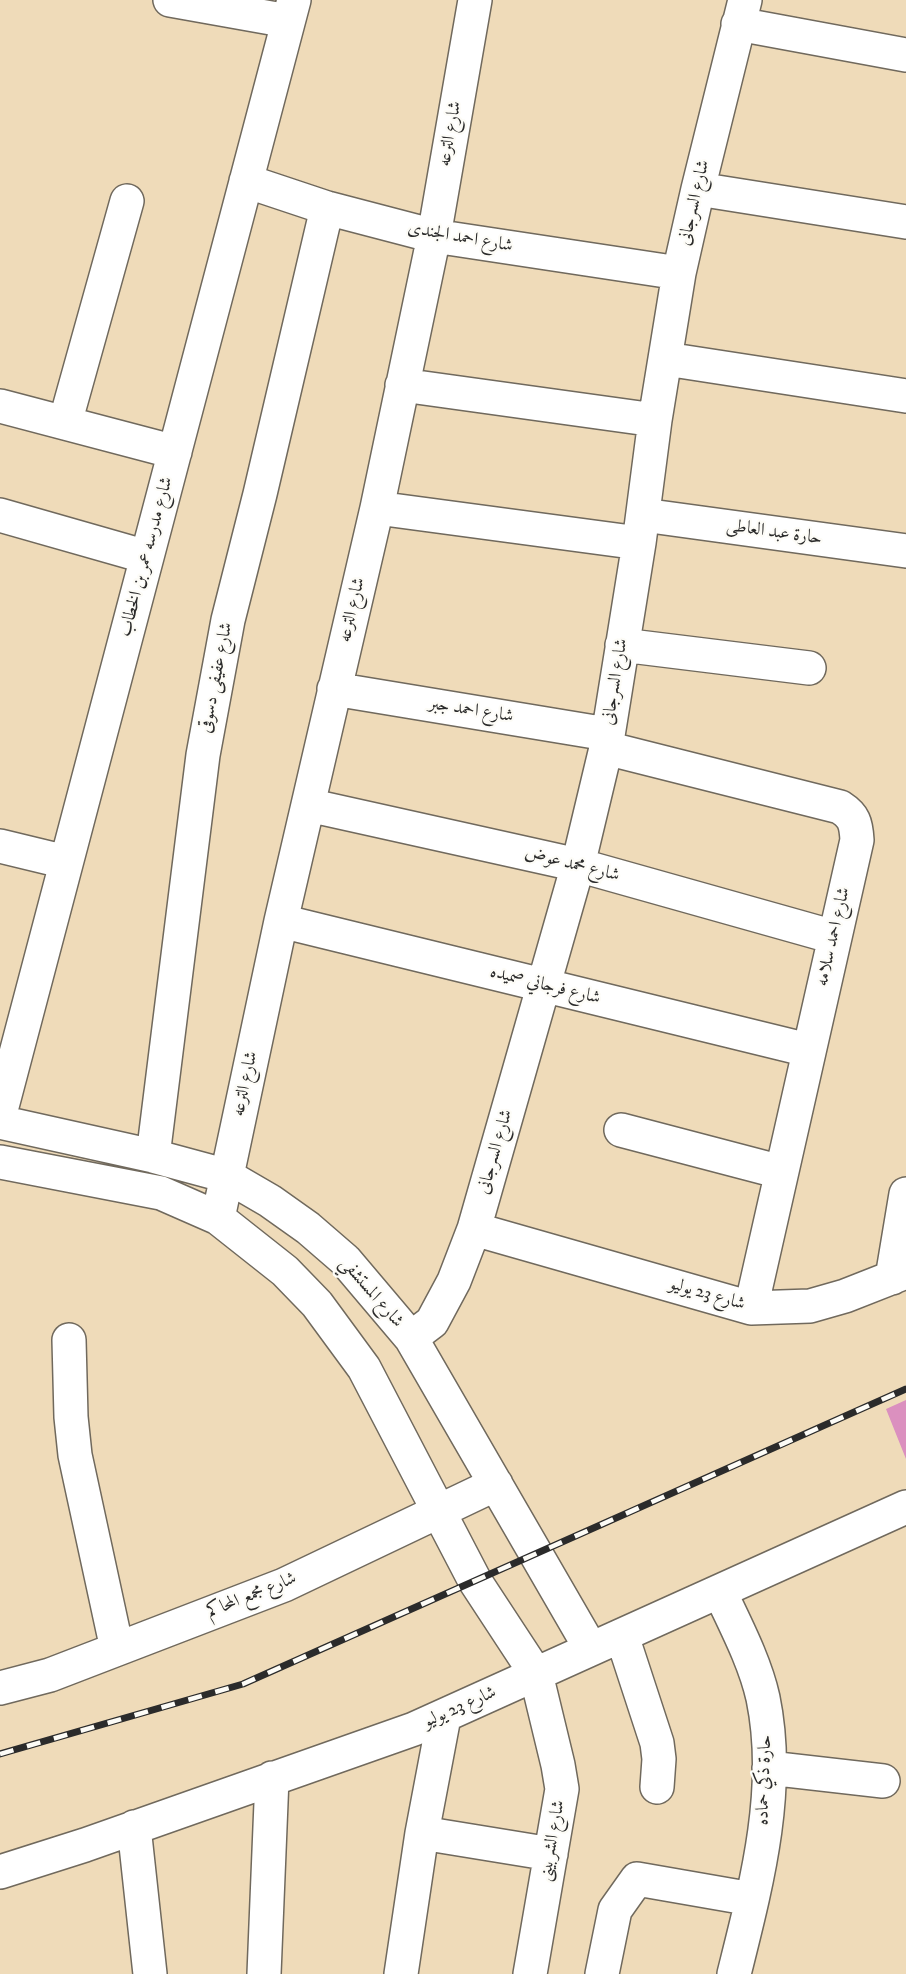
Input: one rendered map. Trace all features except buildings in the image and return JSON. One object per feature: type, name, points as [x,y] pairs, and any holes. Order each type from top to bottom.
[{"type":"street","points":[[170,0],[291,10]]},
{"type":"street","name":"شارع الترعه","points":[[218,1218],[281,921],[377,508],[434,236],[475,0]]},
{"type":"street","points":[[736,7],[906,55]]},
{"type":"street","name":"شارع السرجانى","points":[[411,1338],[432,1322],[454,1281],[474,1229],[578,865],[607,741],[679,273],[736,7]]},
{"type":"street","name":"شارع مدرسه عمر بن الخطاب","points":[[0,1114],[291,10]]},
{"type":"street","name":"شارع احمد الجندى","points":[[246,181],[327,208],[434,236],[679,273]]},
{"type":"street","points":[[698,189],[906,222]]},
{"type":"street","points":[[65,423],[127,201]]},
{"type":"street","name":"شارع عفيفى دسوقى","points":[[153,1156],[203,755],[228,620],[327,208]]},
{"type":"street","points":[[666,359],[906,396]]},
{"type":"street","points":[[402,385],[655,420]]},
{"type":"street","points":[[0,406],[175,452]]},
{"type":"street","name":"حارة عبد العاطى","points":[[377,508],[906,551]]},
{"type":"street","points":[[0,515],[147,557]]},
{"type":"street","points":[[622,645],[809,668]]},
{"type":"street","name":"شارع احمد جبر","points":[[334,689],[607,741]]},
{"type":"street","name":"شارع احمد سلامه","points":[[607,741],[840,807],[852,815],[856,825],[857,840],[751,1308]]},
{"type":"street","name":"شارع محمد عوض","points":[[308,805],[578,865],[834,937]]},
{"type":"street","points":[[0,846],[66,862]]},
{"type":"street","name":"شارع فرجاني صميده","points":[[281,921],[808,1050]]},
{"type":"street","name":"شارع المستشفي","points":[[0,1122],[153,1156],[227,1176],[270,1201],[308,1228],[345,1260],[411,1338],[591,1649]]},
{"type":"street","points":[[621,1130],[781,1172]]},
{"type":"street","points":[[0,1162],[161,1192],[218,1218],[285,1271],[317,1304],[364,1368],[475,1581],[536,1674]]},
{"type":"street","points":[[899,1275],[906,1194]]},
{"type":"street","name":"شارع 23 يوليو","points":[[474,1229],[751,1308],[810,1306],[899,1275]]},
{"type":"street","points":[[69,1340],[69,1397],[75,1455],[117,1649]]},
{"type":"street","name":"شارع مجمع المحاكم","points":[[0,1688],[50,1675],[284,1585],[496,1484]]},
{"type":"street","name":"شارع 23 يوليو","points":[[0,1872],[444,1717],[906,1508]]},
{"type":"street","name":"حارة ذكي حماده","points":[[720,1592],[737,1626],[763,1697],[768,1735],[767,1809],[761,1859],[734,1974]]},
{"type":"street","points":[[622,1636],[657,1743],[659,1759],[657,1787]]},
{"type":"street","name":"شارع الشربينى","points":[[530,1974],[562,1789],[536,1674]]},
{"type":"street","points":[[401,1974],[422,1833],[444,1717]]},
{"type":"street","points":[[769,1768],[883,1781]]},
{"type":"street","points":[[264,1974],[272,1778]]},
{"type":"street","points":[[134,1827],[150,1974]]},
{"type":"street","points":[[422,1833],[551,1854]]},
{"type":"street","points":[[602,1974],[615,1910],[636,1880],[752,1899]]},
{"type":"railway","points":[[0,1754],[243,1684],[906,1389]]}]
